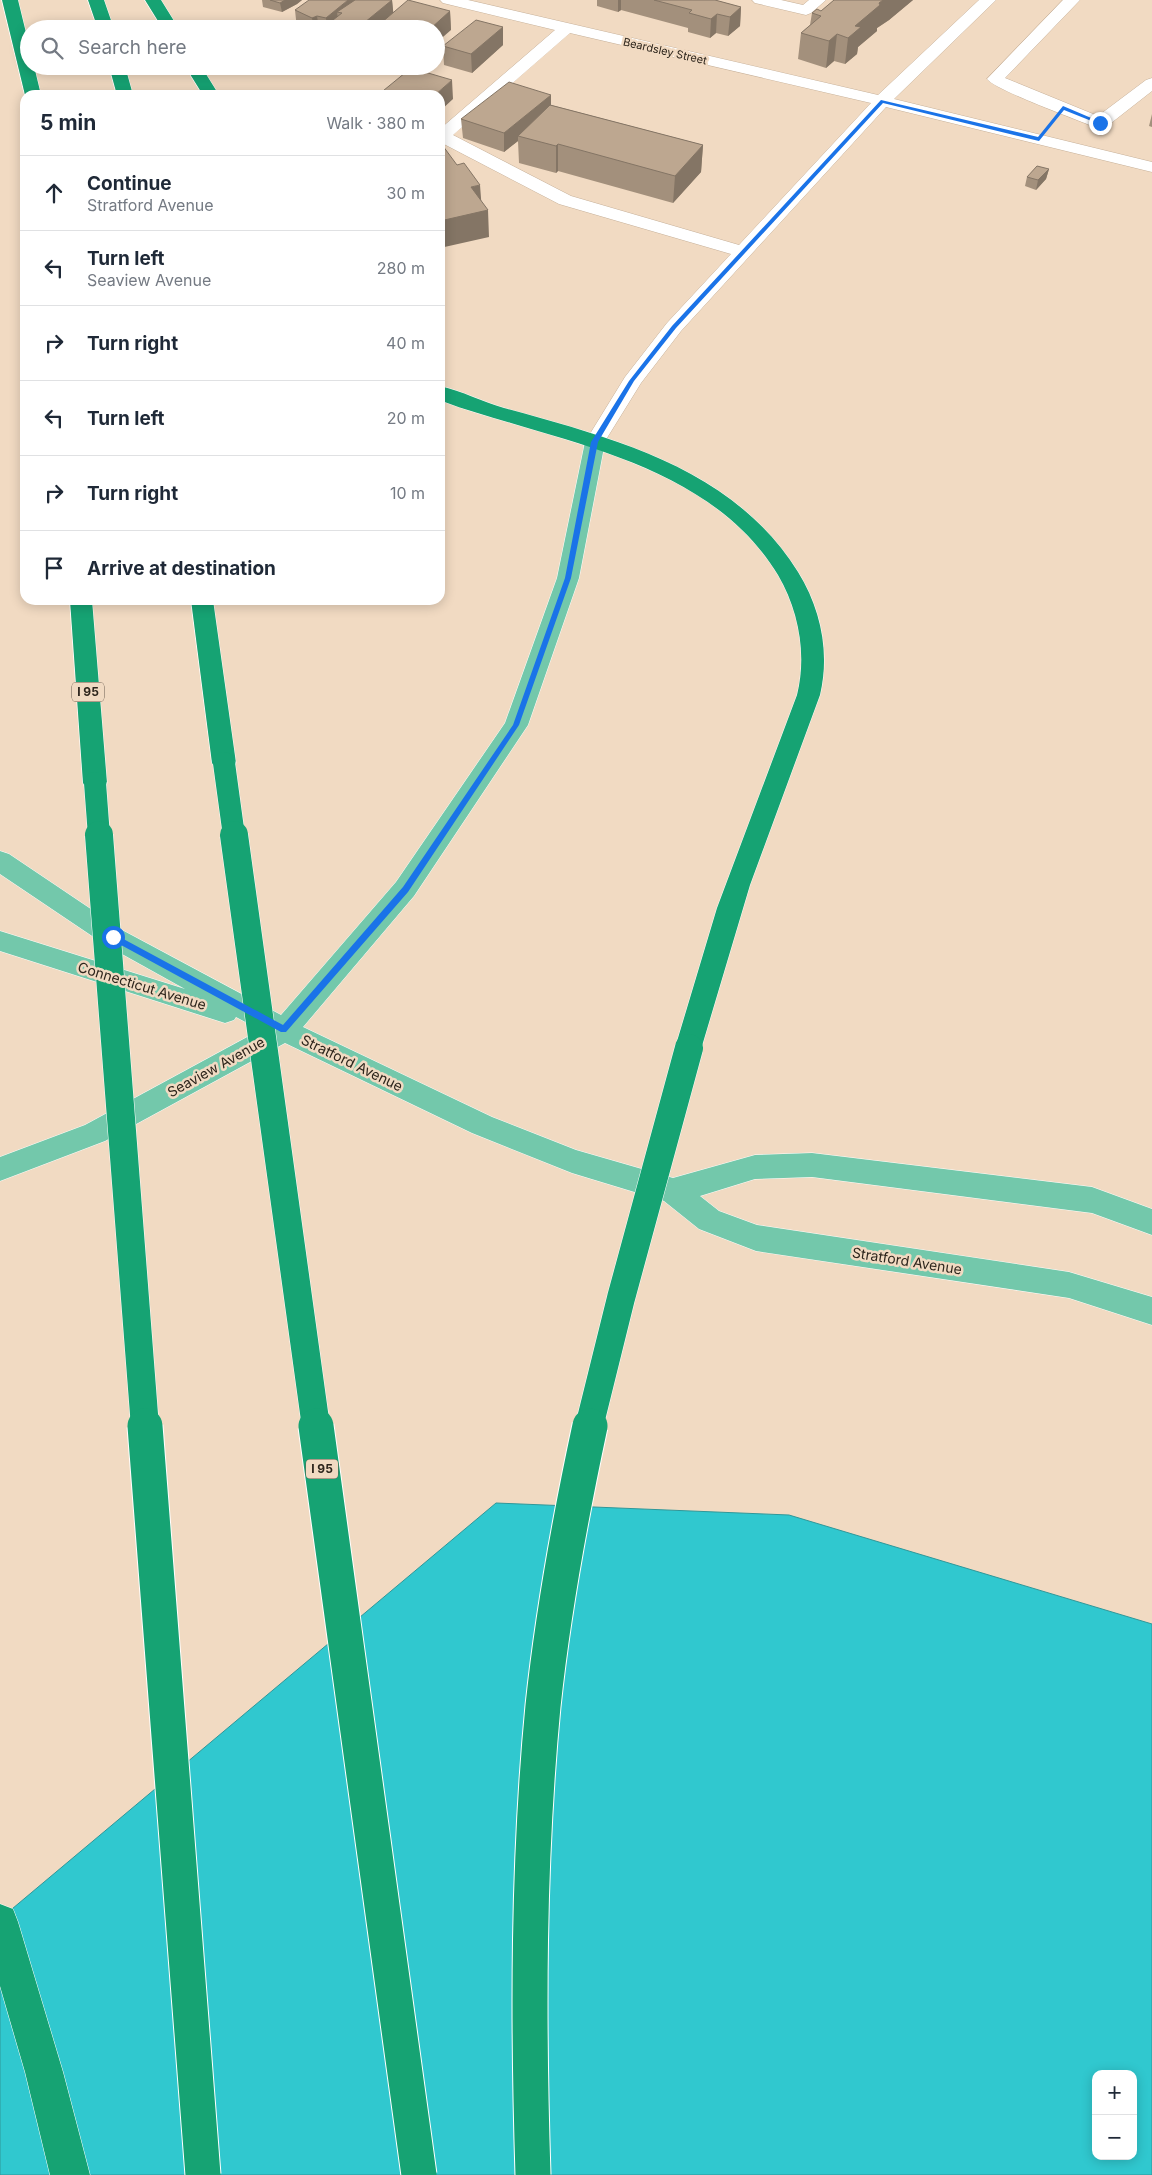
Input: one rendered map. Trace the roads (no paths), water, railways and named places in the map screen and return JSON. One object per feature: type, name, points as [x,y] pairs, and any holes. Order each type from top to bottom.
[{"type":"highway","points":[[10,0],[20,41]]},
{"type":"highway","points":[[96,0],[103,20]]},
{"type":"highway","points":[[153,0],[165,20]]},
{"type":"highway","points":[[28,75],[32,90]]},
{"type":"highway","points":[[119,75],[124,90]]},
{"type":"highway","points":[[199,75],[208,90]]},
{"type":"highway","points":[[445,394],[474,405],[594,442],[678,475],[714,495],[739,513],[757,531],[786,570],[804,611],[810,631],[813,656],[812,679],[806,702],[779,780],[732,898],[711,964],[639,1229],[599,1387],[564,1550],[541,1736],[532,1848],[528,1967],[529,2096],[533,2175]]},
{"type":"highway","name":"I 95","points":[[81,605],[203,2175]]},
{"type":"highway","name":"I 95","points":[[203,605],[419,2175]]},
{"type":"highway","points":[[0,1922],[44,2072],[70,2175]]},
{"type":"main road","name":"Seaview Avenue","points":[[0,1169],[95,1133],[284,1030],[405,890],[516,725],[568,578],[594,442]]},
{"type":"main road","name":"Stratford Avenue","points":[[0,861],[113,937],[284,1030],[482,1126],[572,1161],[672,1191],[709,1220],[756,1238],[1069,1286],[1152,1311]]},
{"type":"main road","name":"Connecticut Avenue","points":[[0,942],[284,1030]]},
{"type":"main road","points":[[672,1191],[756,1167],[812,1165],[1092,1200],[1152,1222]]},
{"type":"street","name":"Beardsley Street","points":[[448,0],[882,101],[1046,130],[1152,166]]},
{"type":"street","points":[[760,0],[806,10],[818,0]]},
{"type":"street","name":"Seaview Avenue","points":[[594,442],[632,381],[674,327],[882,101],[988,0]]},
{"type":"street","points":[[1072,0],[995,79],[1100,123],[1152,83]]},
{"type":"street","points":[[445,133],[566,28]]},
{"type":"street","points":[[1046,130],[1063,108]]},
{"type":"street","points":[[445,138],[564,200],[742,252]]},
{"type":"water","points":[[496,1503],[789,1515],[1152,1624],[1152,2175],[0,2175],[0,1919]]}]
